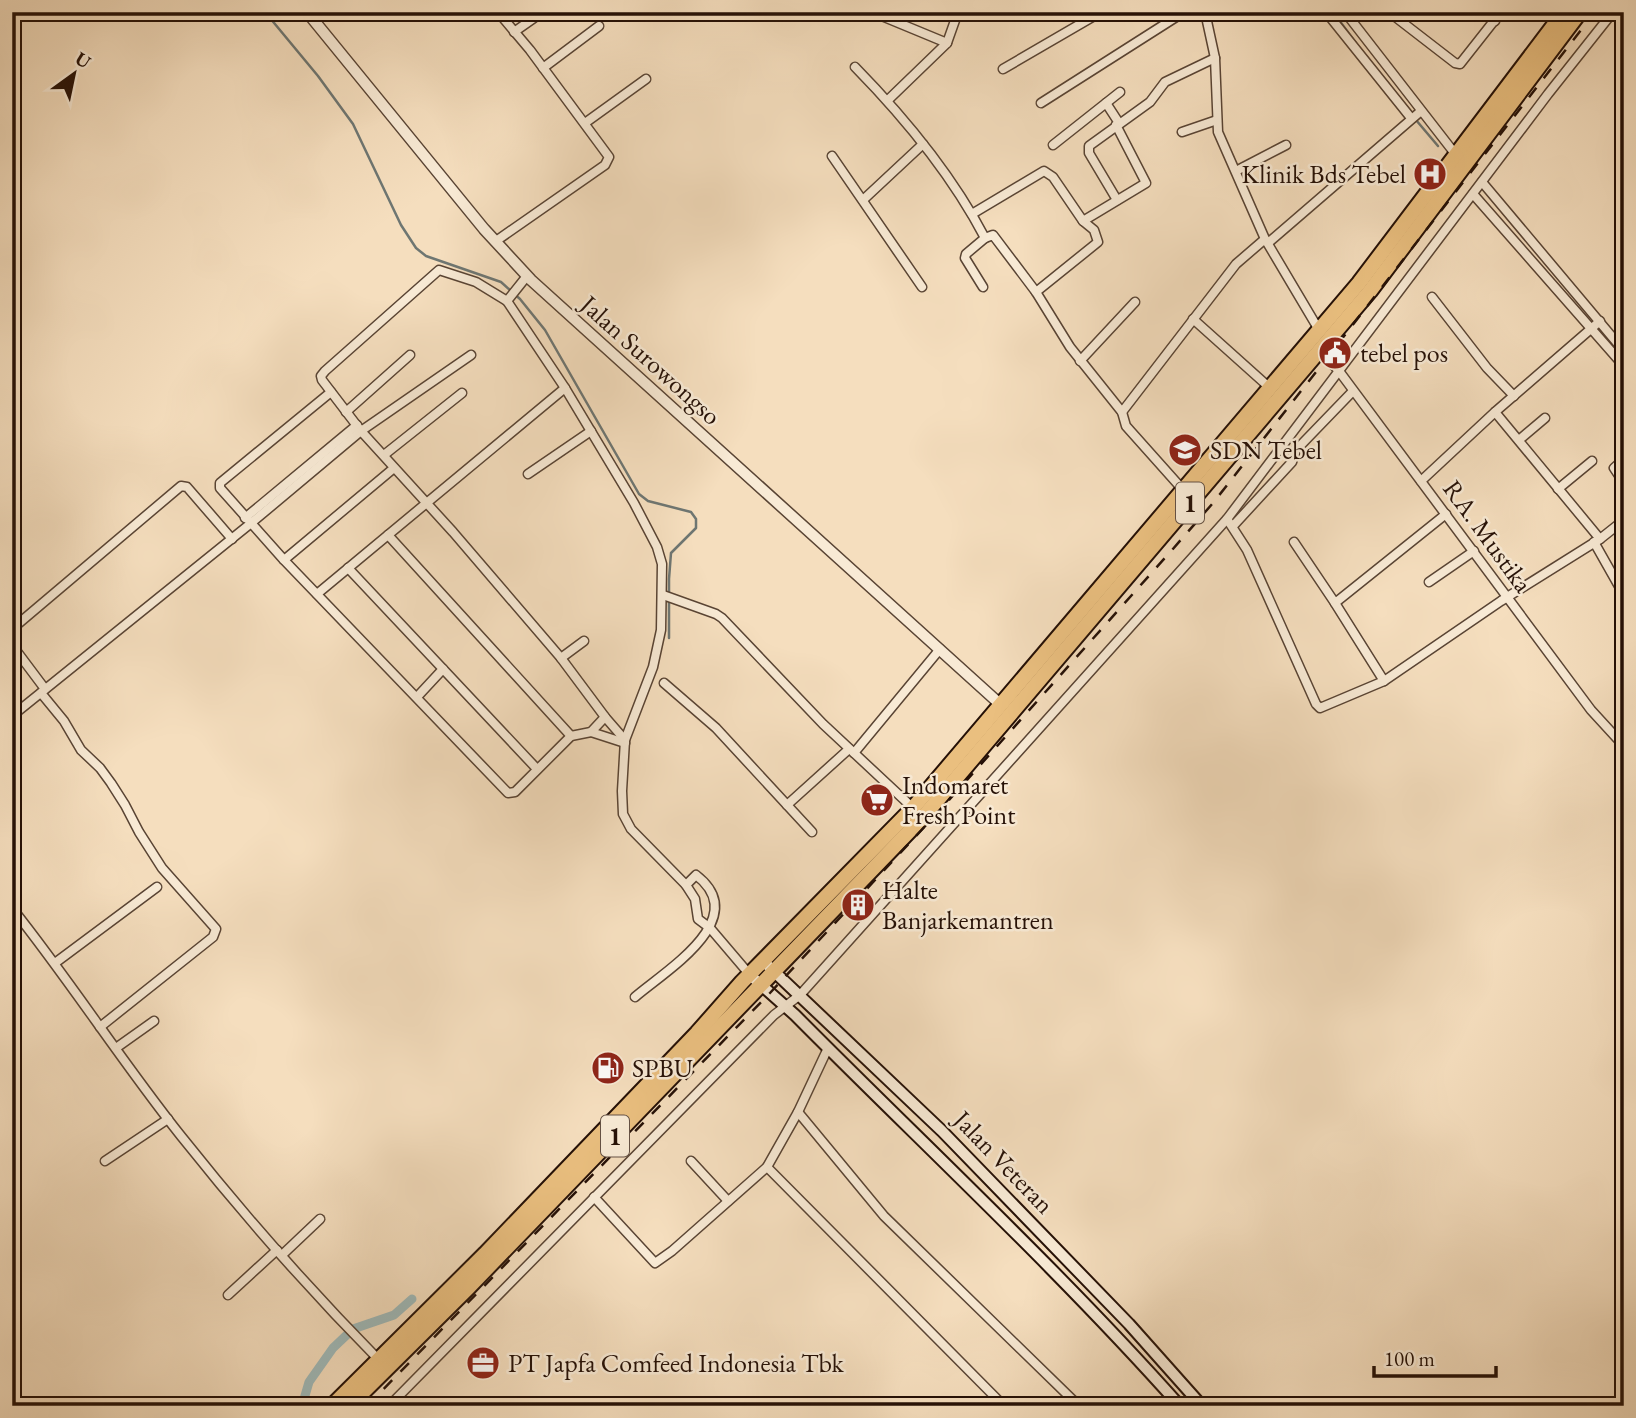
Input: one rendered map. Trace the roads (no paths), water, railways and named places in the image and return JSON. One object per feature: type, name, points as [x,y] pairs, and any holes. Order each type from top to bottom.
[{"type":"highway","name":"1","points":[[332,1406],[768,966],[924,816],[1189,495],[1270,388],[1359,283],[1564,12]]},
{"type":"highway","name":"1","points":[[768,966],[913,808],[1001,705],[1370,292],[1580,12]]},
{"type":"highway","name":"1","points":[[349,1406],[468,1288],[755,979]]},
{"type":"main road","name":"Jalan Veteran","points":[[768,966],[942,1131],[1129,1324],[1202,1406]]},
{"type":"main road","name":"Jalan Veteran","points":[[755,979],[1108,1325],[1180,1406]]},
{"type":"main road","points":[[925,1146],[942,1131]]},
{"type":"street","name":"Jalan Surowongso","points":[[307,12],[527,276],[1001,705]]},
{"type":"street","points":[[496,241],[605,164],[609,157],[498,12]]},
{"type":"street","points":[[872,12],[884,14],[947,43]]},
{"type":"street","points":[[888,100],[947,43],[958,12]]},
{"type":"street","points":[[1003,69],[1101,12]]},
{"type":"street","points":[[1041,103],[1184,12]]},
{"type":"street","points":[[1205,12],[1215,58],[1218,132],[1267,241],[1319,330]]},
{"type":"street","points":[[1326,12],[1346,27],[1416,115],[1455,156]]},
{"type":"street","points":[[1345,12],[1346,27],[1416,115]]},
{"type":"street","points":[[1389,12],[1455,63],[1460,64],[1501,12]]},
{"type":"street","points":[[1484,12],[1495,21]]},
{"type":"street","points":[[1230,523],[1339,371],[1614,12]]},
{"type":"street","points":[[514,32],[534,18]]},
{"type":"street","points":[[543,68],[599,26]]},
{"type":"street","points":[[1117,200],[1087,150],[1090,144],[1150,102],[1165,82],[1215,58]]},
{"type":"street","points":[[855,67],[888,100],[923,144],[972,214],[985,238]]},
{"type":"street","points":[[585,123],[646,79]]},
{"type":"street","points":[[1053,145],[1120,92]]},
{"type":"street","points":[[1083,221],[1146,183],[1106,103]]},
{"type":"street","points":[[1122,412],[1236,264],[1416,115]]},
{"type":"street","points":[[1182,132],[1217,120]]},
{"type":"street","points":[[863,200],[923,144]]},
{"type":"street","points":[[1236,171],[1286,145]]},
{"type":"street","points":[[832,156],[922,287]]},
{"type":"street","points":[[972,214],[1045,171],[1053,177],[1083,221],[1096,233],[1098,242],[1037,292]]},
{"type":"street","points":[[1478,188],[1595,325],[1624,351]]},
{"type":"street","points":[[1478,188],[1595,325],[1624,366]]},
{"type":"street","points":[[983,287],[965,256],[985,238],[993,235],[1037,292],[1080,361],[1122,412],[1126,426],[1189,495]]},
{"type":"street","points":[[625,741],[561,658],[359,428],[322,380],[322,374],[439,270],[512,295],[657,547],[667,597],[653,667],[625,741],[623,814],[631,829],[689,881],[698,919],[709,923],[755,979]]},
{"type":"street","points":[[512,295],[527,276]]},
{"type":"street","points":[[1432,297],[1487,368],[1514,396]]},
{"type":"street","points":[[1080,361],[1135,302]]},
{"type":"street","points":[[1193,319],[1270,388]]},
{"type":"street","points":[[1421,481],[1595,325]]},
{"type":"street","name":"RA. Mustika","points":[[1319,350],[1339,371],[1591,710],[1624,746]]},
{"type":"street","points":[[346,412],[410,355]]},
{"type":"street","points":[[12,716],[232,539],[248,521],[359,428],[471,355]]},
{"type":"street","points":[[317,594],[565,388]]},
{"type":"street","points":[[389,1406],[774,1015],[800,995],[1230,523],[1292,462],[1296,450],[1353,391]]},
{"type":"street","points":[[331,392],[220,483],[220,488],[284,560],[508,793],[515,792],[571,736],[591,732],[625,741]]},
{"type":"street","points":[[384,455],[462,393]]},
{"type":"street","points":[[1495,412],[1597,541],[1624,596]]},
{"type":"street","points":[[1518,440],[1545,418]]},
{"type":"street","points":[[528,474],[591,431]]},
{"type":"street","points":[[1624,459],[1614,468],[1624,483]]},
{"type":"street","points":[[1558,489],[1592,461]]},
{"type":"street","points":[[284,560],[394,468]]},
{"type":"street","points":[[12,629],[181,486],[187,487],[232,539]]},
{"type":"street","points":[[1335,603],[1446,514]]},
{"type":"street","points":[[1230,523],[1247,550],[1320,708],[1384,681],[1506,597],[1597,541],[1624,520]]},
{"type":"street","points":[[388,535],[571,736]]},
{"type":"street","points":[[1294,542],[1384,681]]},
{"type":"street","points":[[1429,582],[1474,551]]},
{"type":"street","points":[[348,568],[537,769]]},
{"type":"street","points":[[1614,578],[1624,572]]},
{"type":"street","points":[[667,597],[722,618],[822,724],[913,808]]},
{"type":"street","points":[[561,658],[584,640]]},
{"type":"street","points":[[12,645],[81,750],[111,783],[162,868],[216,929],[213,937],[100,1027]]},
{"type":"street","points":[[787,805],[851,751],[940,649]]},
{"type":"street","points":[[417,697],[443,669]]},
{"type":"street","points":[[664,683],[716,728],[812,832]]},
{"type":"street","points":[[591,732],[605,717]]},
{"type":"street","points":[[635,997],[687,954],[709,923],[712,895],[701,878],[689,881]]},
{"type":"street","points":[[55,962],[157,887]]},
{"type":"street","points":[[12,908],[55,962],[168,1119],[279,1253],[379,1360]]},
{"type":"street","points":[[116,1048],[154,1021]]},
{"type":"street","points":[[594,1197],[655,1263],[767,1167],[798,1112],[828,1048]]},
{"type":"street","points":[[798,1112],[884,1216],[1079,1406]]},
{"type":"street","points":[[105,1161],[168,1119]]},
{"type":"street","points":[[691,1161],[728,1201]]},
{"type":"street","points":[[767,1167],[1004,1406]]},
{"type":"street","points":[[228,1295],[320,1219]]},
{"type":"waterway","points":[[265,12],[318,76],[353,124],[401,225],[416,248],[426,256],[501,282],[520,299],[545,330],[639,494],[648,501],[691,512],[696,519],[696,528],[671,553],[669,638]]},
{"type":"waterway","points":[[1333,12],[1356,43]]},
{"type":"waterway","points":[[1416,120],[1438,146]]},
{"type":"waterway","points":[[302,1406],[309,1382],[333,1348],[353,1329],[394,1315],[412,1299]]},
{"type":"railway","points":[[367,1406],[770,993],[941,809],[1172,550],[1213,503],[1595,12]]},
{"type":"place","name":"Klinik Bds Tebel","points":[[1430,174]]},
{"type":"place","name":"tebel pos","points":[[1335,353]]},
{"type":"place","name":"SDN Tebel","points":[[1185,450]]},
{"type":"place","name":"Indomaret Fresh Point","points":[[877,800]]},
{"type":"place","name":"Halte Banjarkemantren","points":[[858,905]]},
{"type":"place","name":"SPBU","points":[[608,1068]]},
{"type":"place","name":"PT Japfa Comfeed Indonesia Tbk","points":[[483,1363]]}]
